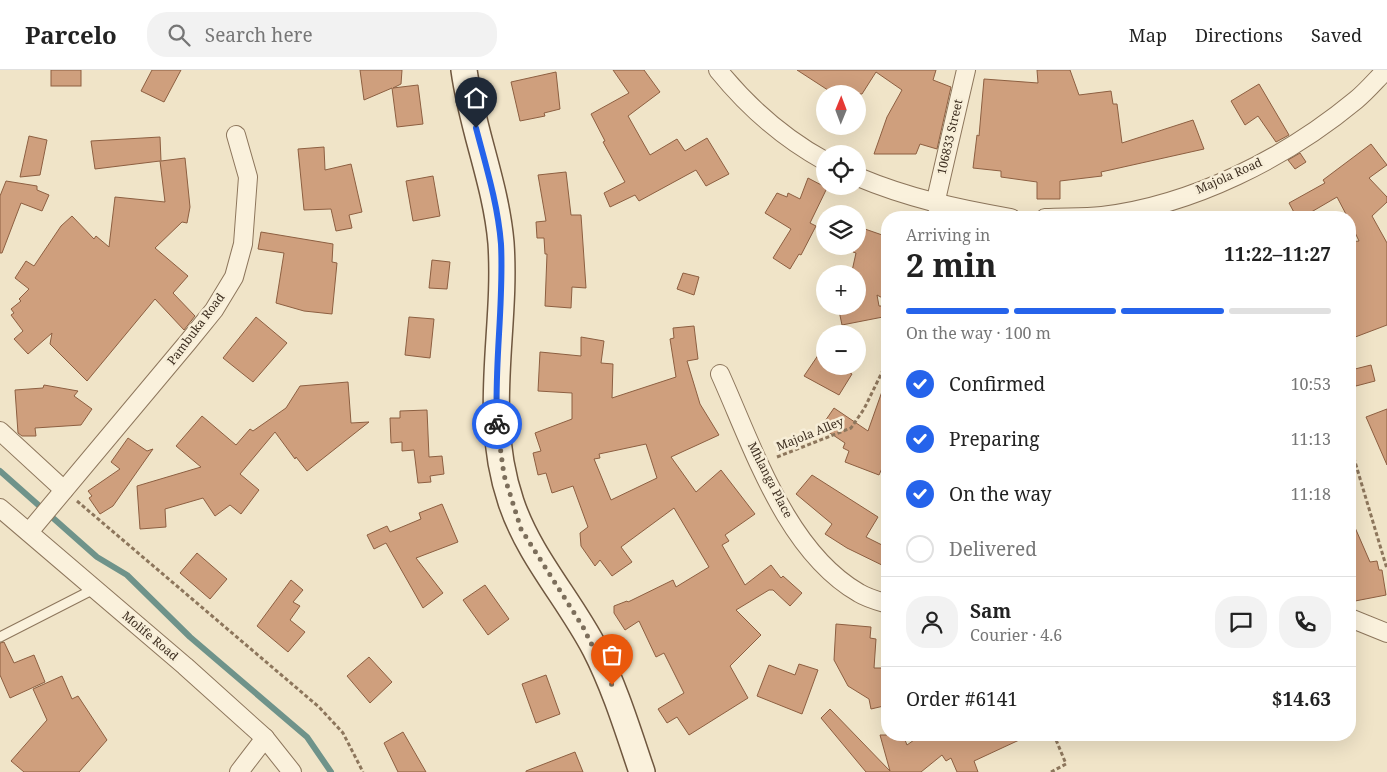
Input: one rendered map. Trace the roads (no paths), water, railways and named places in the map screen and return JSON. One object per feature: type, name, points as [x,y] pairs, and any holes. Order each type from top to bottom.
[{"type":"street","points":[[464,70],[467,93],[496,208],[501,244],[496,404],[498,443],[510,501],[521,529],[536,555],[596,650],[612,685],[642,772]]},
{"type":"street","points":[[718,70],[757,114],[788,138],[816,155]]},
{"type":"street","name":"106833 Street","points":[[935,204],[966,70]]},
{"type":"street","name":"Majola Road","points":[[1127,211],[1158,205],[1210,187],[1264,162],[1316,130],[1358,99],[1386,70]]},
{"type":"street","name":"Pambuka Road","points":[[31,529],[214,310],[234,277],[243,244],[248,178],[236,135]]},
{"type":"street","points":[[866,181],[885,189],[935,204],[973,211]]},
{"type":"street","name":"Mhlanga Place","points":[[720,374],[779,502],[808,549],[834,576],[860,594],[881,602]]},
{"type":"street","points":[[0,432],[60,494]]},
{"type":"street","name":"Molife Road","points":[[0,508],[31,529],[94,589],[266,738],[292,772]]},
{"type":"street","points":[[1356,620],[1387,633]]},
{"type":"street","points":[[239,772],[266,738]]},
{"type":"lane","points":[[0,637],[94,589]]},
{"type":"waterway","points":[[0,471],[97,557],[127,575],[190,637],[307,737],[331,772]]}]
